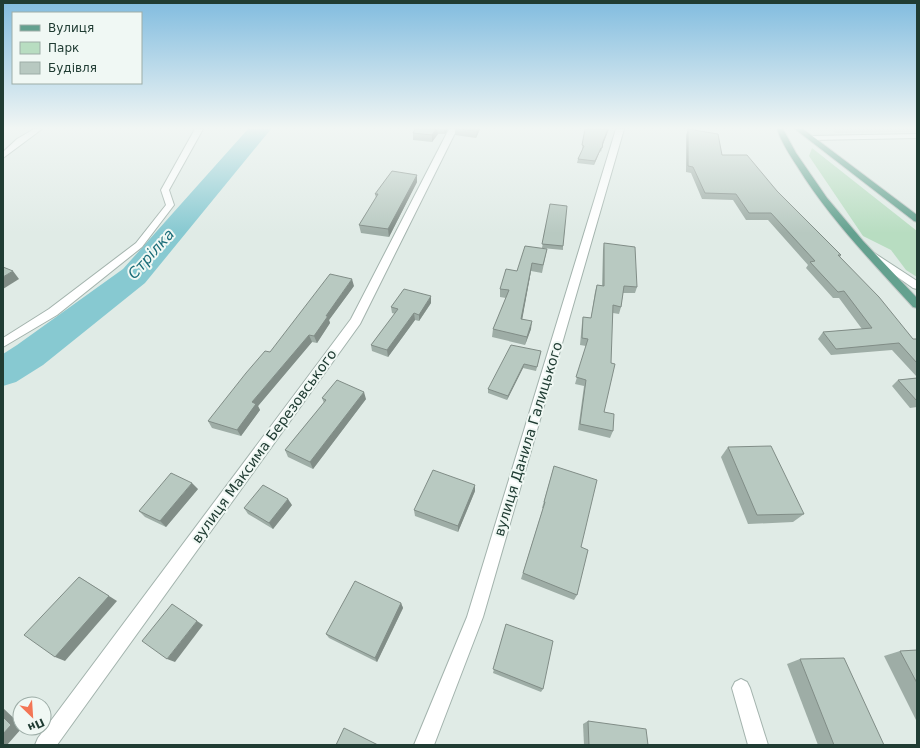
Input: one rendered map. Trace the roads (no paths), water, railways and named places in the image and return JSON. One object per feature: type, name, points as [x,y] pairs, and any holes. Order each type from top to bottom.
[{"type":"main road","points":[[801,164],[802,169],[863,248],[917,304]]},
{"type":"main road","points":[[845,164],[917,220]]},
{"type":"street","points":[[3,343],[53,312],[139,244],[170,205],[165,190],[180,164]]},
{"type":"street","name":"вулиця Максима Березовського","points":[[45,745],[356,321],[435,164]]},
{"type":"street","name":"вулиця Данила Галицького","points":[[424,745],[475,617],[610,164]]},
{"type":"street","points":[[863,248],[917,286]]},
{"type":"street","points":[[741,688],[758,745]]},
{"type":"waterway","name":"Стрілка","points":[[3,372],[30,355],[134,276],[230,164]]}]
